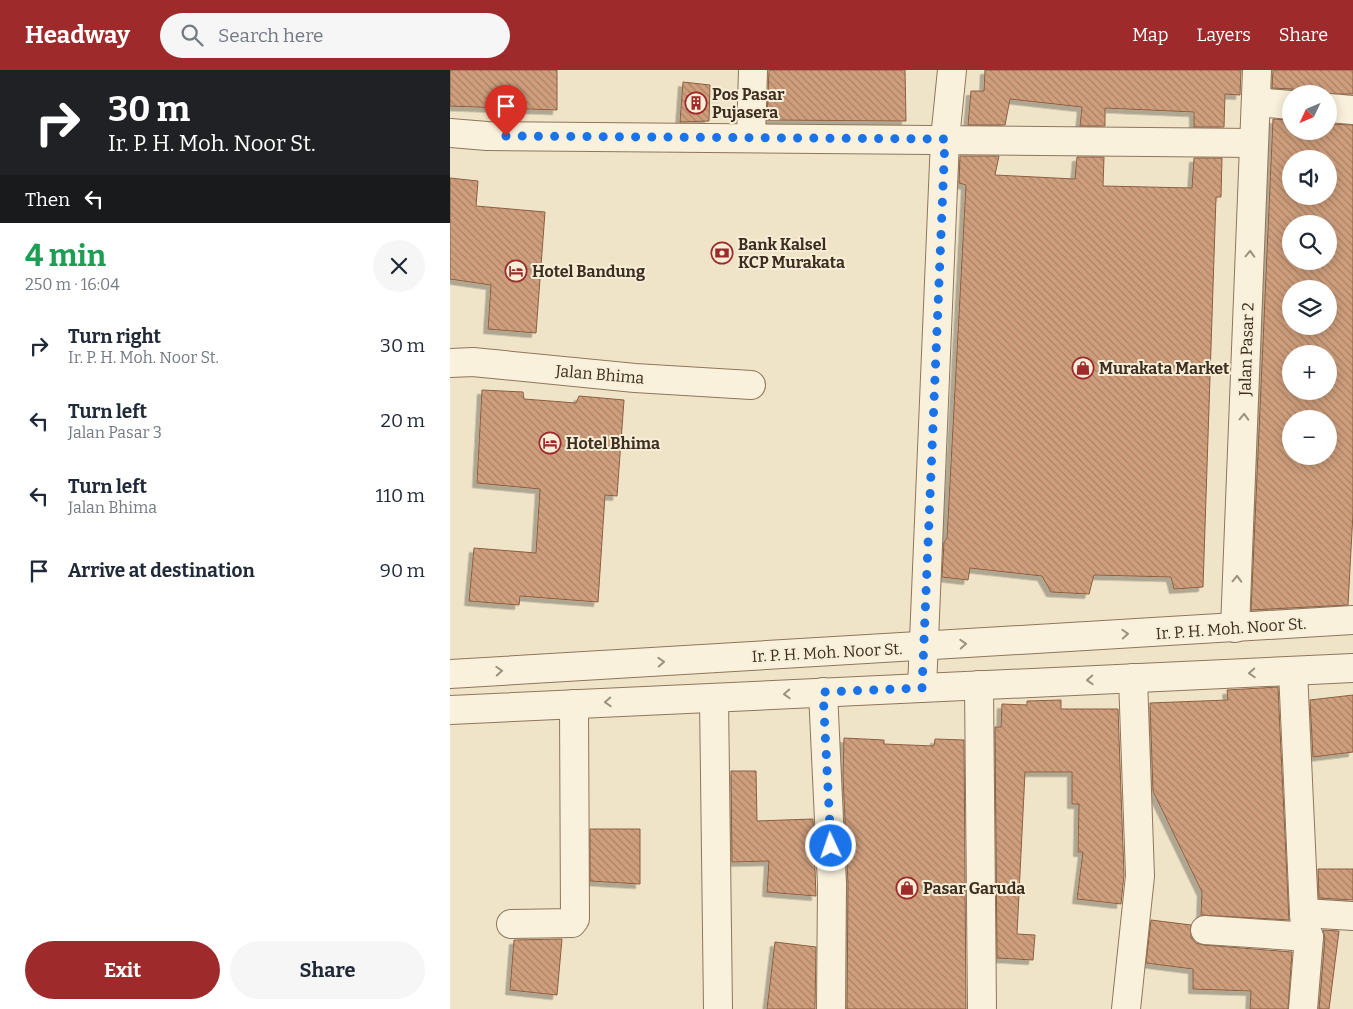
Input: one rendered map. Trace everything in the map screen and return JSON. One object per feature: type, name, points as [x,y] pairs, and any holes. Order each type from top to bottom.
[{"type":"street","points":[[751,138],[752,70]]},
{"type":"street","points":[[922,688],[922,646],[945,139],[952,70]]},
{"type":"street","name":"Jalan Pasar 2","points":[[1235,628],[1258,70]]},
{"type":"street","points":[[1256,102],[1282,104]]},
{"type":"street","points":[[1338,109],[1353,110]]},
{"type":"street","points":[[450,133],[487,136],[1254,143]]},
{"type":"street","name":"Jalan Bhima","points":[[450,363],[473,362],[635,378],[751,385]]},
{"type":"street","name":"Ir. P. H. Moh. Noor St.","points":[[450,674],[1353,620]]},
{"type":"street","points":[[450,710],[1353,668]]},
{"type":"street","points":[[1293,671],[1306,925],[1303,1009]]},
{"type":"street","points":[[1126,1009],[1140,876],[1134,678]]},
{"type":"street","points":[[979,685],[982,1009]]},
{"type":"street","points":[[823,692],[832,884],[831,1009]]},
{"type":"street","points":[[714,698],[718,1009]]},
{"type":"street","points":[[511,924],[572,923],[574,919],[574,704]]},
{"type":"street","points":[[1205,930],[1306,925],[1353,916]]},
{"type":"building","points":[[450,70],[557,70],[557,110],[450,106]]},
{"type":"building","points":[[769,70],[905,70],[906,121],[767,120]]},
{"type":"building","points":[[985,70],[1241,70],[1240,95],[1225,94],[1224,127],[1194,127],[1194,112],[1105,108],[1105,126],[1080,126],[1082,107],[1010,99],[1005,125],[968,125],[971,91],[984,91]]},
{"type":"building","points":[[1273,70],[1353,70],[1353,94],[1338,94],[1338,85],[1282,85],[1282,88],[1272,88]]},
{"type":"building","name":"Pos Pasar Pujasera","points":[[683,82],[710,85],[709,121],[680,122]]},
{"type":"building","points":[[1273,119],[1282,120],[1282,140],[1338,140],[1338,124],[1353,125],[1353,513],[1348,605],[1251,610]]},
{"type":"building","name":"Murakata Market","points":[[960,156],[999,156],[995,175],[1075,179],[1077,157],[1104,157],[1103,186],[1192,188],[1194,158],[1222,158],[1221,197],[1216,197],[1203,587],[1174,589],[1171,577],[1094,575],[1089,594],[1051,592],[1042,576],[970,568],[968,580],[942,577],[944,542],[947,538],[966,185],[959,183]]},
{"type":"building","points":[[450,178],[478,181],[476,206],[545,212],[536,333],[488,329],[491,285],[450,279]]},
{"type":"building","points":[[482,390],[523,392],[524,399],[576,403],[579,396],[624,400],[617,496],[605,495],[598,602],[520,596],[519,605],[469,601],[474,548],[536,553],[540,489],[477,483]]},
{"type":"building","points":[[1278,687],[1289,920],[1201,915],[1202,892],[1153,791],[1150,703],[1228,700],[1227,690]]},
{"type":"building","points":[[1353,695],[1353,752],[1313,757],[1310,700]]},
{"type":"building","points":[[1061,700],[1061,709],[1118,709],[1124,875],[1121,904],[1077,899],[1083,852],[1078,852],[1079,804],[1072,804],[1072,772],[1025,772],[1017,934],[1035,935],[1033,960],[997,958],[995,727],[1001,727],[1002,704],[1027,705],[1027,701]]},
{"type":"building","name":"Pasar Garuda","points":[[844,738],[884,740],[884,744],[934,746],[935,739],[964,740],[966,1009],[847,1009],[848,884],[843,776]]},
{"type":"building","points":[[731,771],[756,771],[757,821],[813,819],[816,896],[767,892],[769,861],[732,862]]},
{"type":"building","points":[[590,829],[640,829],[640,884],[590,881]]},
{"type":"building","points":[[1318,869],[1353,869],[1353,900],[1319,898]]},
{"type":"building","points":[[1151,920],[1191,925],[1191,937],[1196,943],[1203,945],[1292,952],[1288,1009],[1250,1009],[1251,991],[1193,989],[1193,969],[1146,963]]},
{"type":"building","points":[[1323,930],[1339,931],[1329,1009],[1319,1009],[1325,938]]},
{"type":"building","points":[[562,939],[557,995],[510,990],[514,940]]},
{"type":"building","points":[[775,942],[816,947],[815,1009],[767,1009]]},
{"type":"place","name":"Pos Pasar Pujasera","points":[[696,103]]},
{"type":"place","name":"Bank Kalsel KCP Murakata","points":[[722,253]]},
{"type":"place","name":"Hotel Bandung","points":[[516,271]]},
{"type":"place","name":"Murakata Market","points":[[1083,368]]},
{"type":"place","name":"Hotel Bhima","points":[[550,443]]},
{"type":"place","name":"Pasar Garuda","points":[[907,888]]},
{"type":"route","points":[[506,136],[945,139],[922,646],[922,688],[823,692],[831,846]]}]
